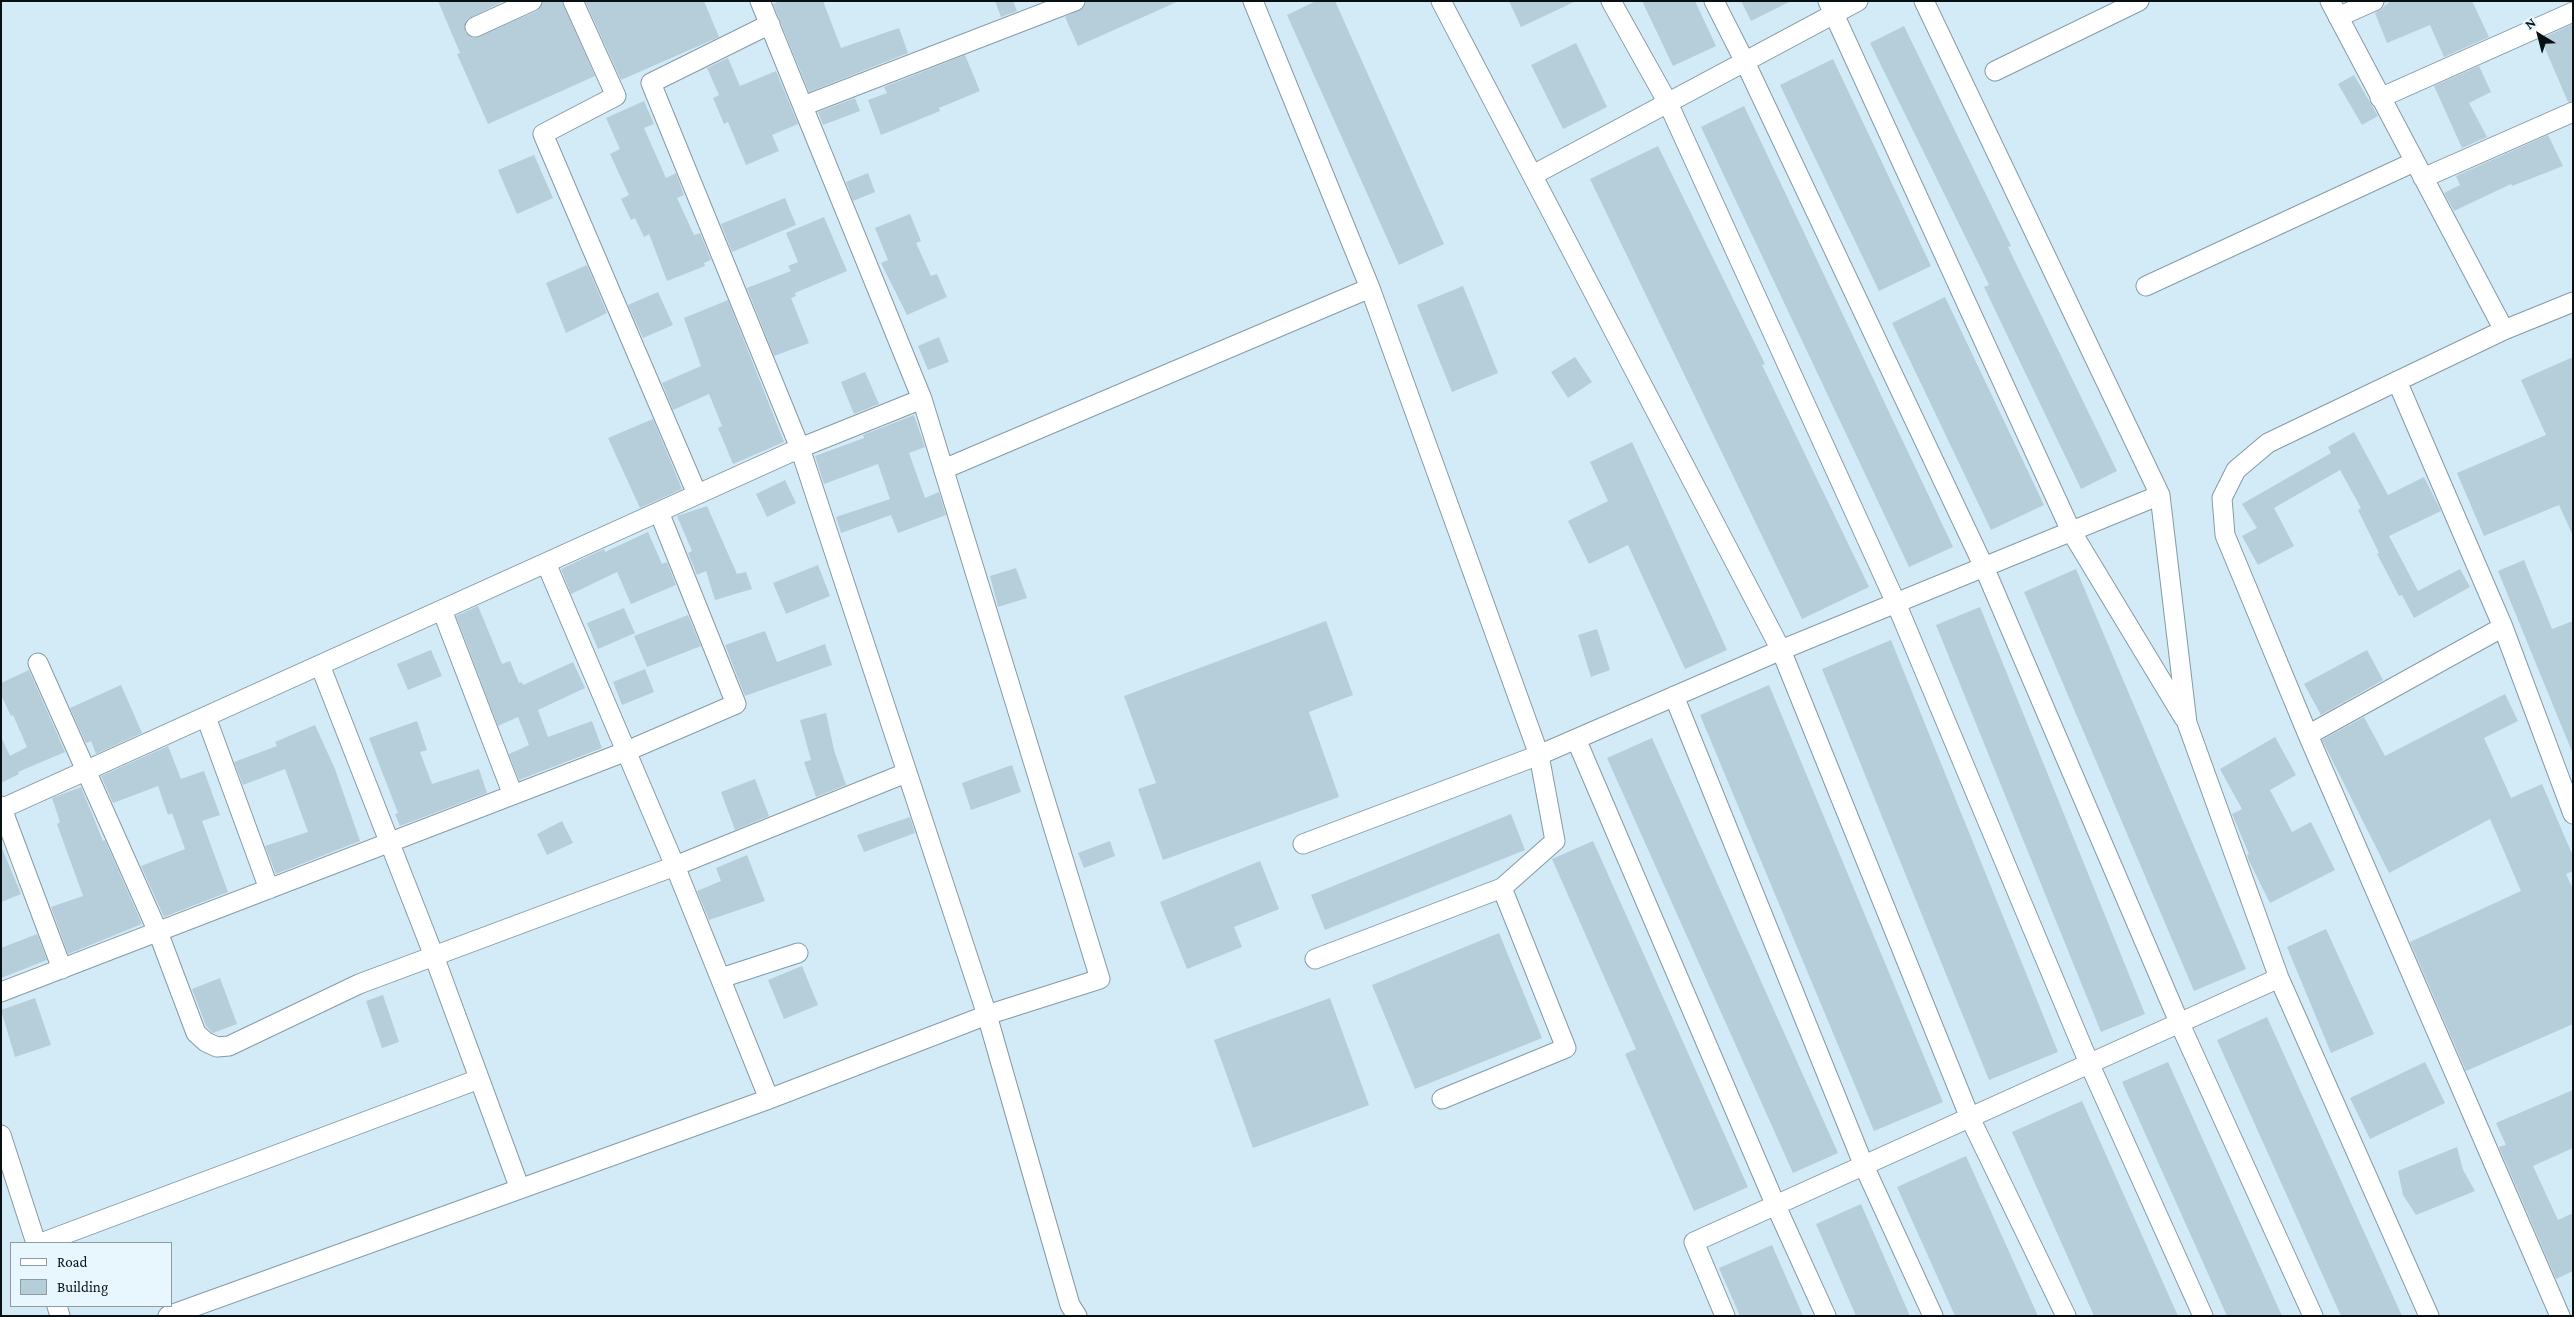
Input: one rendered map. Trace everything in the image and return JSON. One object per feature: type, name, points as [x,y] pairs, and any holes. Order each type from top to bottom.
[{"type":"street","points":[[474,28],[532,1]]},
{"type":"street","points":[[573,1],[616,96],[543,134],[697,494]]},
{"type":"street","points":[[168,1316],[769,1099],[987,1015],[1100,979],[922,399],[760,1]]},
{"type":"street","points":[[803,106],[1075,1]]},
{"type":"street","points":[[1253,1],[1370,288],[1539,755],[1555,841],[1502,888],[1315,959]]},
{"type":"street","points":[[1441,1],[1780,650],[1970,1118],[2066,1316]]},
{"type":"street","points":[[1611,1],[1668,103],[1896,603],[2089,1063],[2203,1316]]},
{"type":"street","points":[[1714,1],[1745,62],[1984,567],[2179,1022],[2313,1316]]},
{"type":"street","points":[[1533,175],[1745,62],[1831,8],[1858,1]]},
{"type":"street","points":[[1924,1],[2160,495],[2187,723]]},
{"type":"street","points":[[1996,71],[2139,1]]},
{"type":"street","points":[[2374,1],[2334,9],[2504,330]]},
{"type":"street","points":[[1831,8],[2071,532],[2187,723],[2279,978],[2429,1316]]},
{"type":"street","points":[[2380,98],[2573,12]]},
{"type":"street","points":[[770,24],[651,83],[800,448],[987,1015],[1070,1305],[1077,1316]]},
{"type":"street","points":[[2146,286],[2419,170],[2573,112]]},
{"type":"street","points":[[944,468],[1370,288]]},
{"type":"street","points":[[2560,1316],[2308,735],[2225,535],[2222,498],[2236,470],[2268,443],[2504,330],[2573,302]]},
{"type":"street","points":[[2397,381],[2503,626],[2573,814]]},
{"type":"street","points":[[62,968],[2,808],[800,448],[922,399]]},
{"type":"street","points":[[1304,844],[1539,755],[1780,650],[2160,495]]},
{"type":"street","points":[[1,992],[627,751],[736,704],[659,512]]},
{"type":"street","points":[[546,563],[675,866],[769,1099]]},
{"type":"street","points":[[442,610],[512,795]]},
{"type":"street","points":[[2308,735],[2503,626]]},
{"type":"street","points":[[38,662],[158,932],[196,1033],[206,1042],[217,1047],[229,1046],[359,984],[675,866],[906,773]]},
{"type":"street","points":[[320,665],[388,843],[434,956],[520,1189]]},
{"type":"street","points":[[1674,696],[1864,1166],[1933,1316]]},
{"type":"street","points":[[206,717],[269,889]]},
{"type":"street","points":[[1576,739],[1776,1206],[1826,1316]]},
{"type":"street","points":[[1442,1099],[1566,1048],[1502,888]]},
{"type":"street","points":[[721,978],[798,953]]},
{"type":"street","points":[[1725,1316],[1694,1242],[2279,978]]},
{"type":"street","points":[[44,1242],[479,1079]]},
{"type":"street","points":[[1,1135],[36,1242]]},
{"type":"building","points":[[438,1],[504,1],[466,20],[465,32],[474,38],[537,11],[543,1],[562,1],[595,76],[488,124],[457,54],[460,53]]},
{"type":"building","points":[[585,1],[704,1],[719,37],[621,80]]},
{"type":"building","points":[[780,1],[823,1],[841,48],[899,28],[908,53],[809,92],[773,4]]},
{"type":"building","points":[[995,1],[1013,1],[1017,11],[1001,17]]},
{"type":"building","points":[[1086,1],[1179,1],[1078,46],[1065,17],[1083,8]]},
{"type":"building","points":[[1316,1],[1335,1],[1444,244],[1399,265],[1287,15]]},
{"type":"building","points":[[1509,1],[1576,1],[1521,27]]},
{"type":"building","points":[[1642,1],[1695,1],[1716,46],[1673,66]]},
{"type":"building","points":[[1741,1],[1791,1],[1751,21]]},
{"type":"building","points":[[2391,1],[2472,1],[2489,37],[2444,57],[2430,25],[2387,43],[2375,13]]},
{"type":"building","points":[[2573,24],[2573,101],[2568,102],[2541,39]]},
{"type":"building","points":[[1904,26],[2011,246],[2008,247],[2117,471],[2081,489],[1984,287],[1989,285],[1870,43]]},
{"type":"building","points":[[1576,43],[1607,107],[1563,129],[1531,65]]},
{"type":"building","points":[[965,55],[980,91],[939,108],[940,111],[881,135],[868,100],[887,93],[884,87]]},
{"type":"building","points":[[728,58],[740,86],[776,71],[798,124],[772,135],[779,151],[746,165],[728,122],[724,124],[713,98],[719,95],[707,68]]},
{"type":"building","points":[[1833,59],[1931,266],[1879,291],[1780,85]]},
{"type":"building","points":[[2479,66],[2491,92],[2469,103],[2487,137],[2462,148],[2434,86]]},
{"type":"building","points":[[2354,75],[2378,116],[2362,125],[2338,84]]},
{"type":"building","points":[[855,98],[860,111],[823,125],[818,112]]},
{"type":"building","points":[[644,101],[654,124],[644,128],[666,178],[676,173],[684,195],[677,198],[694,235],[700,233],[711,260],[704,263],[705,266],[667,281],[649,234],[644,237],[635,218],[631,220],[621,199],[629,195],[610,154],[620,149],[606,118]]},
{"type":"building","points":[[1744,106],[1953,547],[1909,567],[1701,127]]},
{"type":"building","points":[[2548,135],[2563,166],[2512,186],[2511,184],[2454,211],[2444,193],[2460,185],[2456,176]]},
{"type":"building","points":[[1658,146],[1765,364],[1762,365],[1869,587],[1802,619],[1590,179]]},
{"type":"building","points":[[534,155],[553,198],[517,214],[498,170]]},
{"type":"building","points":[[868,173],[875,192],[853,201],[846,182]]},
{"type":"building","points":[[785,198],[796,225],[732,252],[721,224]]},
{"type":"building","points":[[910,214],[921,241],[916,243],[931,276],[937,274],[947,297],[907,315],[881,263],[888,260],[875,228]]},
{"type":"building","points":[[824,217],[847,271],[795,293],[796,296],[791,298],[809,343],[774,356],[747,288],[791,271],[788,266],[798,262],[786,233]]},
{"type":"building","points":[[587,265],[607,313],[566,333],[546,283]]},
{"type":"building","points":[[1463,286],[1498,373],[1452,392],[1417,305]]},
{"type":"building","points":[[658,292],[673,325],[643,338],[628,305]]},
{"type":"building","points":[[1945,297],[2044,505],[1991,530],[1892,323]]},
{"type":"building","points":[[728,300],[784,442],[733,464],[718,428],[722,426],[709,394],[673,410],[662,383],[701,366],[684,318]]},
{"type":"building","points":[[939,337],[949,362],[928,370],[918,346]]},
{"type":"building","points":[[1575,357],[1592,382],[1568,398],[1551,372]]},
{"type":"building","points":[[2573,357],[2573,536],[2559,505],[2484,536],[2457,473],[2546,435],[2521,380]]},
{"type":"building","points":[[865,372],[879,404],[854,414],[841,382]]},
{"type":"building","points":[[914,415],[925,447],[909,453],[925,498],[939,492],[946,515],[898,533],[891,515],[841,533],[836,517],[890,499],[878,464],[824,484],[815,456],[864,438],[863,435]]},
{"type":"building","points":[[653,419],[682,489],[640,508],[608,438]]},
{"type":"building","points":[[2354,432],[2388,495],[2424,477],[2441,511],[2389,536],[2418,591],[2460,569],[2470,587],[2414,618],[2402,595],[2399,596],[2377,554],[2379,553],[2358,510],[2361,508],[2340,470],[2274,508],[2294,546],[2258,565],[2242,536],[2257,528],[2242,504],[2331,453],[2328,447]]},
{"type":"building","points":[[1632,442],[1727,650],[1685,669],[1628,545],[1589,564],[1568,521],[1608,501],[1590,462]]},
{"type":"building","points":[[785,480],[796,503],[767,517],[756,494]]},
{"type":"building","points":[[707,506],[737,574],[746,572],[752,589],[715,600],[706,571],[697,575],[688,553],[692,551],[677,516]]},
{"type":"building","points":[[648,532],[662,564],[667,562],[676,585],[631,604],[617,572],[571,594],[561,569],[604,549],[605,552]]},
{"type":"building","points":[[2524,560],[2552,629],[2573,621],[2573,754],[2498,571]]},
{"type":"building","points":[[818,565],[830,596],[786,614],[773,583]]},
{"type":"building","points":[[1016,568],[1027,598],[998,607],[990,576]]},
{"type":"building","points":[[2076,569],[2246,969],[2194,991],[2024,592]]},
{"type":"building","points":[[478,606],[502,664],[510,661],[519,683],[522,682],[523,685],[573,662],[585,688],[538,710],[548,737],[592,721],[602,748],[519,780],[509,754],[529,745],[518,717],[498,726],[456,616]]},
{"type":"building","points":[[1980,607],[2145,1014],[2101,1032],[1936,625]]},
{"type":"building","points":[[624,608],[635,633],[598,649],[587,623]]},
{"type":"building","points":[[688,615],[701,646],[647,667],[634,636]]},
{"type":"building","points":[[1326,621],[1353,695],[1309,712],[1339,797],[1163,860],[1138,789],[1156,783],[1124,696]]},
{"type":"building","points":[[1597,629],[1610,670],[1591,677],[1578,635]]},
{"type":"building","points":[[765,631],[777,662],[825,644],[832,665],[745,696],[725,645]]},
{"type":"building","points":[[1891,640],[2058,1052],[1989,1080],[1822,669]]},
{"type":"building","points":[[431,650],[442,676],[408,690],[397,664]]},
{"type":"building","points":[[2367,650],[2383,680],[2321,715],[2304,684]]},
{"type":"building","points":[[645,669],[654,692],[622,705],[613,682]]},
{"type":"building","points":[[29,670],[65,752],[18,772],[19,774],[1,783],[1,737],[10,756],[27,747],[13,715],[11,716],[1,695],[1,683]]},
{"type":"building","points":[[121,685],[142,733],[96,754],[91,741],[86,743],[70,708]]},
{"type":"building","points":[[1769,685],[1943,1102],[1874,1131],[1700,715]]},
{"type":"building","points":[[2505,694],[2518,721],[2484,738],[2511,798],[2542,784],[2573,856],[2573,871],[2566,874],[2573,889],[2573,1024],[2466,1071],[2410,942],[2521,891],[2490,819],[2389,873],[2322,740],[2364,717],[2385,756]]},
{"type":"building","points":[[826,713],[834,750],[846,785],[816,797],[804,762],[811,760],[800,720]]},
{"type":"building","points":[[417,721],[427,750],[420,752],[432,784],[479,769],[487,793],[400,826],[395,814],[398,813],[369,738]]},
{"type":"building","points":[[315,725],[335,769],[360,841],[276,874],[265,846],[308,832],[285,769],[243,785],[234,762],[277,746],[275,742]]},
{"type":"building","points":[[2275,737],[2296,775],[2270,790],[2292,832],[2311,822],[2335,870],[2270,903],[2249,861],[2247,855],[2249,854],[2232,814],[2242,809],[2220,769]]},
{"type":"building","points":[[1652,738],[1838,1153],[1793,1173],[1607,758]]},
{"type":"building","points":[[168,746],[181,779],[204,771],[220,815],[202,821],[228,892],[164,917],[141,866],[185,849],[172,813],[168,815],[158,786],[113,803],[101,776]]},
{"type":"building","points":[[1012,765],[1021,792],[971,810],[962,783]]},
{"type":"building","points":[[755,779],[769,816],[735,830],[721,792]]},
{"type":"building","points":[[81,787],[103,841],[105,840],[142,924],[68,954],[51,907],[83,896],[57,824],[60,822],[52,798]]},
{"type":"building","points":[[1511,814],[1525,850],[1325,930],[1311,895]]},
{"type":"building","points":[[910,817],[915,833],[864,852],[857,835]]},
{"type":"building","points":[[562,821],[573,843],[547,855],[537,834]]},
{"type":"building","points":[[1110,841],[1115,856],[1084,868],[1078,853]]},
{"type":"building","points":[[1593,841],[1748,1187],[1694,1211],[1625,1054],[1636,1049],[1552,859]]},
{"type":"building","points":[[1,846],[21,894],[1,902]]},
{"type":"building","points":[[747,855],[765,901],[709,920],[697,891],[721,881],[716,868]]},
{"type":"building","points":[[1260,861],[1279,909],[1234,927],[1242,947],[1187,969],[1160,902]]},
{"type":"building","points":[[2326,929],[2374,1034],[2331,1053],[2287,947]]},
{"type":"building","points":[[1499,933],[1542,1038],[1415,1089],[1372,985]]},
{"type":"building","points":[[37,934],[47,960],[1,978],[1,948]]},
{"type":"building","points":[[802,966],[818,1005],[784,1019],[768,980]]},
{"type":"building","points":[[220,978],[237,1024],[213,1033],[206,1026],[192,989]]},
{"type":"building","points":[[383,995],[399,1042],[382,1048],[366,1001]]},
{"type":"building","points":[[35,998],[51,1045],[15,1057],[1,1010]]},
{"type":"building","points":[[1330,998],[1369,1105],[1253,1148],[1214,1040]]},
{"type":"building","points":[[2267,1017],[2402,1316],[2341,1316],[2217,1040]]},
{"type":"building","points":[[2168,1062],[2282,1316],[2227,1316],[2122,1082]]},
{"type":"building","points":[[2425,1062],[2445,1103],[2370,1139],[2350,1098]]},
{"type":"building","points":[[2573,1090],[2573,1148],[2533,1166],[2558,1220],[2573,1213],[2573,1271],[2556,1279],[2499,1147],[2506,1145],[2496,1123]]},
{"type":"building","points":[[2082,1101],[2178,1316],[2094,1316],[2012,1132]]},
{"type":"building","points":[[2457,1147],[2463,1170],[2475,1191],[2416,1215],[2403,1195],[2398,1171]]},
{"type":"building","points":[[1966,1156],[2038,1316],[1955,1316],[1897,1187]]},
{"type":"building","points":[[1861,1204],[1910,1316],[1856,1316],[1816,1224]]},
{"type":"building","points":[[1772,1245],[1803,1316],[1740,1316],[1719,1268]]}]
